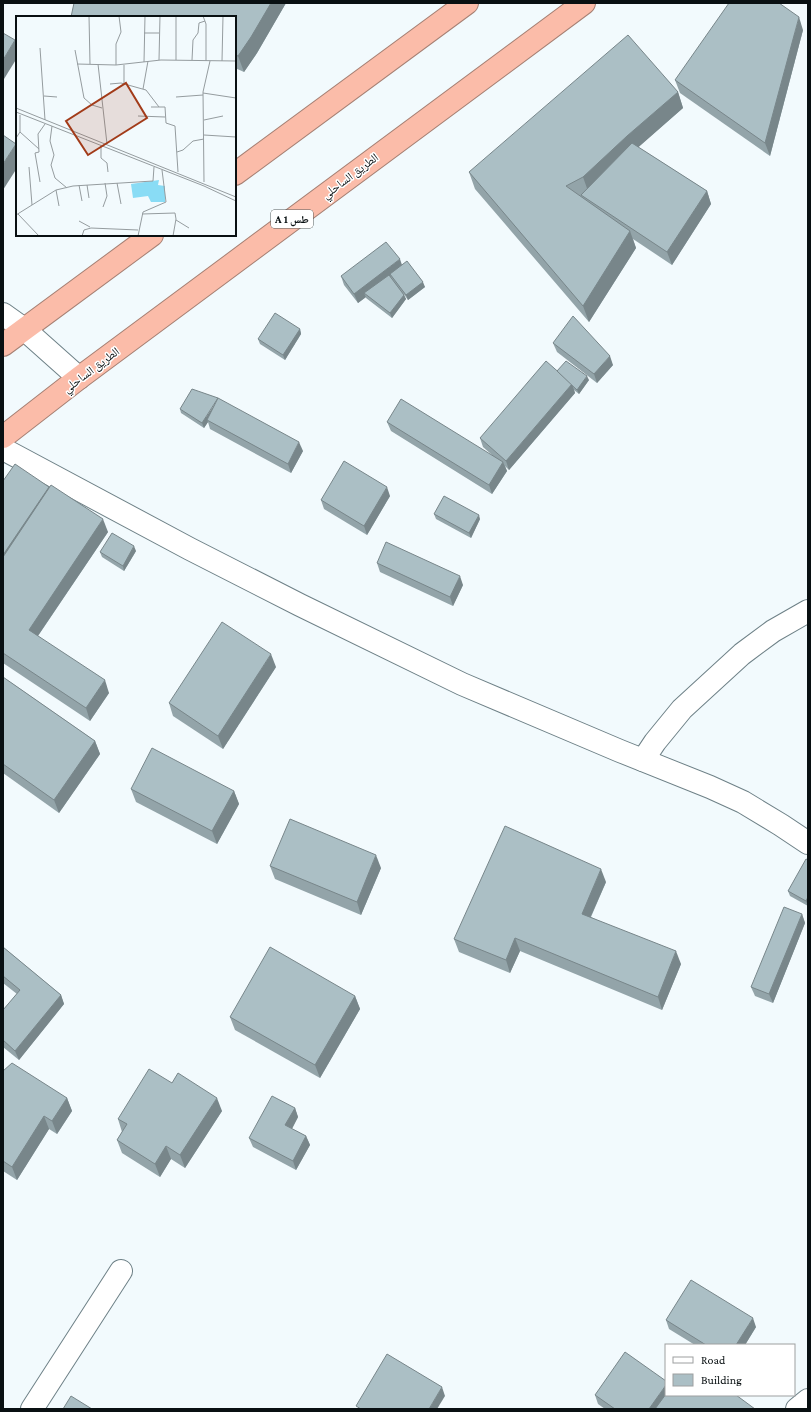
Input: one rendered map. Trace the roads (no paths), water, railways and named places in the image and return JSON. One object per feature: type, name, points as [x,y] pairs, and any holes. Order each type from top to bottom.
[{"type":"highway","points":[[236,173],[467,3]]},
{"type":"highway","name":"الطريق الساحلي","points":[[3,438],[79,378],[584,3]]},
{"type":"highway","points":[[3,345],[151,236]]},
{"type":"street","points":[[3,314],[24,329],[79,378]]},
{"type":"street","points":[[3,449],[190,549],[300,605],[462,684],[743,802],[781,824],[808,843]]},
{"type":"street","points":[[643,760],[682,709],[731,664],[773,631],[808,611]]},
{"type":"street","points":[[32,1409],[122,1271]]},
{"type":"street","points":[[797,1409],[808,1400]]}]
